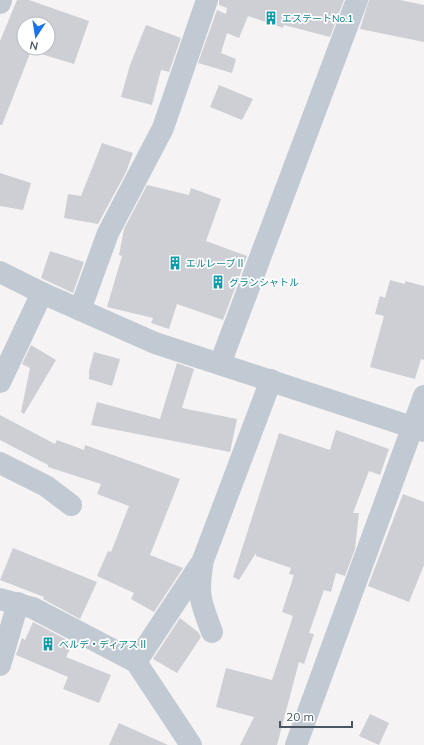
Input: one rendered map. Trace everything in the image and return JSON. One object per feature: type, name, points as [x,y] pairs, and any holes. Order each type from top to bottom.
[{"type":"street","points":[[80,310],[108,233],[163,128],[206,0]]},
{"type":"street","points":[[220,364],[357,0]]},
{"type":"street","points":[[0,272],[42,293],[155,343],[418,429]]},
{"type":"street","points":[[0,382],[42,293]]},
{"type":"street","points":[[212,632],[200,602],[199,582],[203,560],[271,380]]},
{"type":"street","points":[[296,745],[418,429],[424,396]]},
{"type":"street","points":[[0,463],[46,486],[71,505]]},
{"type":"street","points":[[136,662],[203,560]]},
{"type":"street","points":[[0,665],[9,601],[33,608],[59,620],[136,662],[191,745]]},
{"type":"building","points":[[17,0],[29,0],[89,21],[74,64],[48,56],[56,56],[56,16],[16,16],[16,56],[29,56],[2,125],[0,125],[0,41]]},
{"type":"building","points":[[219,0],[344,0],[330,37],[284,25],[283,28],[248,16],[239,38],[227,33],[221,53],[236,59],[232,73],[198,63],[217,10],[226,14],[227,8],[219,5]]},
{"type":"building","points":[[369,0],[400,0],[424,5],[424,42],[360,29]]},
{"type":"building","points":[[146,25],[181,38],[169,72],[161,70],[152,105],[121,97],[130,65]]},
{"type":"building","points":[[219,85],[253,99],[242,120],[210,107]]},
{"type":"building","points":[[102,143],[133,153],[126,172],[98,224],[64,218],[68,194],[81,196]]},
{"type":"building","points":[[0,173],[31,183],[23,210],[0,206]]},
{"type":"building","points":[[147,185],[189,195],[191,188],[221,199],[206,241],[247,256],[223,320],[177,304],[169,329],[151,323],[153,318],[107,307],[122,256],[119,255],[124,229]]},
{"type":"building","points":[[50,251],[84,262],[73,293],[41,278]]},
{"type":"building","points":[[390,280],[405,284],[405,281],[424,286],[424,360],[421,359],[415,379],[370,367],[384,316],[375,314],[380,296],[385,298]]},
{"type":"building","points":[[31,345],[56,360],[24,414],[21,412],[30,368],[22,364]]},
{"type":"building","points":[[94,352],[120,359],[112,386],[89,379],[89,371]]},
{"type":"building","points":[[177,363],[194,369],[182,408],[237,419],[230,452],[91,425],[97,402],[160,419]]},
{"type":"building","points":[[0,415],[55,444],[57,440],[84,450],[85,445],[180,479],[150,555],[183,568],[154,612],[131,599],[134,593],[97,576],[108,551],[111,552],[129,506],[97,494],[101,484],[48,467],[48,465],[0,440]]},
{"type":"building","points":[[336,430],[389,449],[380,475],[369,471],[353,513],[359,513],[355,549],[345,576],[336,573],[331,592],[324,590],[309,633],[314,634],[304,664],[299,662],[277,745],[240,745],[254,717],[216,707],[226,668],[272,680],[293,616],[282,612],[294,575],[289,574],[291,568],[256,556],[256,553],[239,580],[233,577],[279,433],[330,450]]},
{"type":"building","points":[[403,494],[424,502],[424,565],[409,602],[368,586]]},
{"type":"building","points":[[13,548],[97,582],[80,619],[43,599],[44,597],[0,580]]},
{"type":"building","points":[[180,618],[198,632],[201,637],[177,673],[153,659]]},
{"type":"building","points":[[33,622],[73,643],[66,657],[111,675],[99,703],[63,689],[68,677],[16,655],[22,638],[25,640]]},
{"type":"building","points":[[370,714],[389,723],[379,745],[359,736]]},
{"type":"building","points":[[119,723],[168,745],[109,745]]},
{"type":"place","name":"エステートNo.1","points":[[271,18]]},
{"type":"place","name":"エルレーブⅡ","points":[[175,263]]},
{"type":"place","name":"グランシャトル","points":[[218,282]]},
{"type":"place","name":"ベルデ・ディアスⅡ","points":[[48,644]]}]
